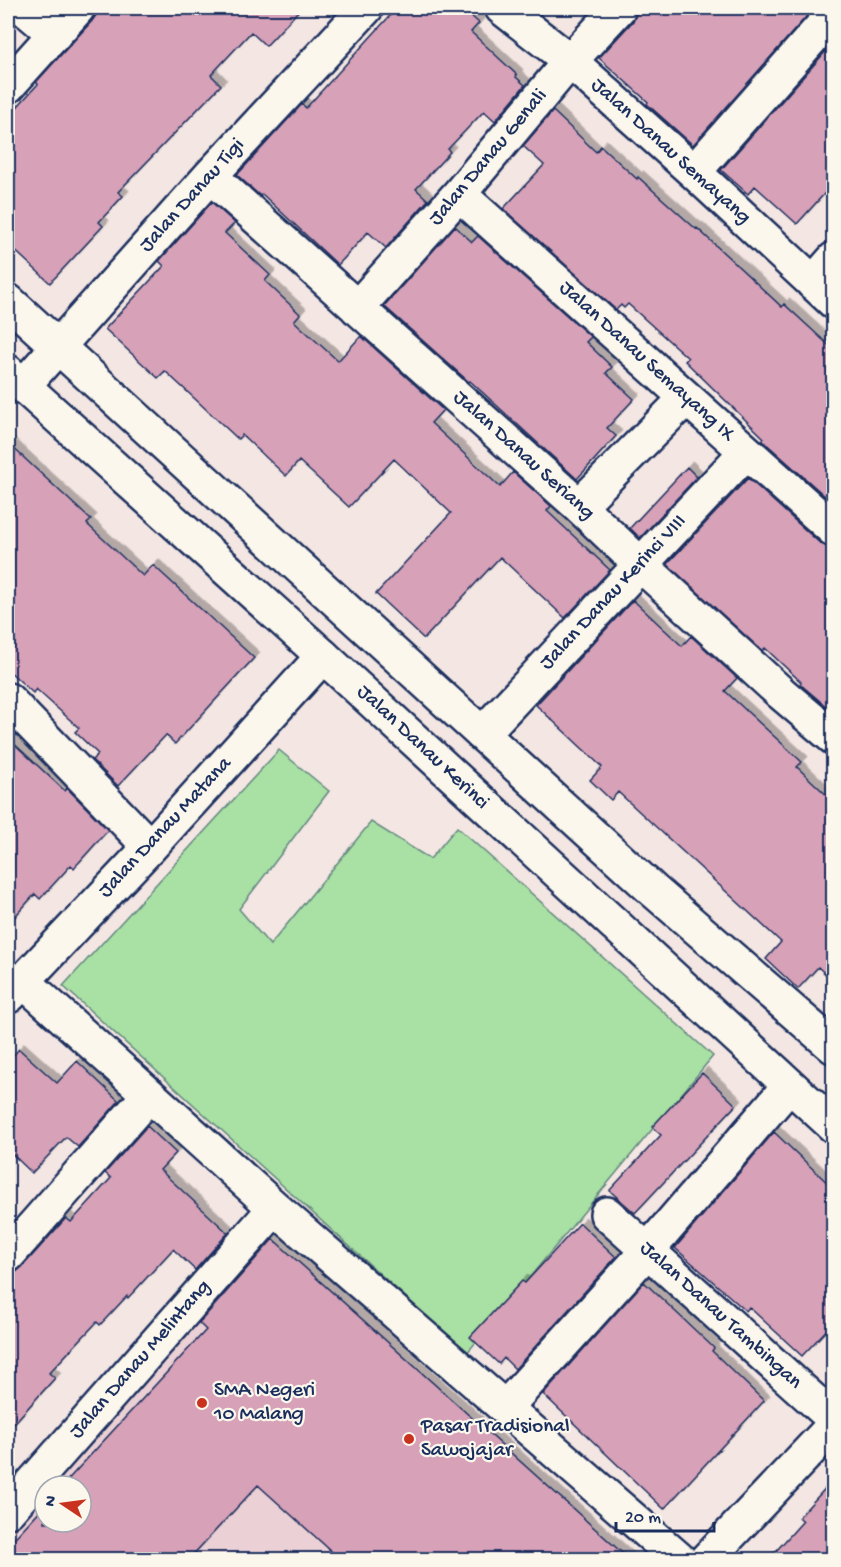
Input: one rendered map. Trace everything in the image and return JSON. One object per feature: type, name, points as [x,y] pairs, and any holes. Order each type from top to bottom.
[{"type":"street","points":[[24,8],[55,34]]},
{"type":"street","points":[[8,86],[78,8]]},
{"type":"street","name":"Jalan Danau Tigi","points":[[15,379],[58,348],[210,176],[366,8]]},
{"type":"street","name":"Jalan Danau Semayang","points":[[502,8],[570,61],[694,172],[827,281]]},
{"type":"street","name":"Jalan Danau Genali","points":[[357,308],[459,194],[570,61],[619,8]]},
{"type":"street","points":[[694,172],[834,13]]},
{"type":"street","name":"Jalan Danau Seriang","points":[[210,176],[579,506],[781,693],[834,738]]},
{"type":"street","name":"Jalan Danau Semayang IX","points":[[459,194],[834,530]]},
{"type":"street","points":[[8,301],[654,891],[831,1040]]},
{"type":"street","name":"Jalan Danau Kerinci","points":[[15,379],[323,656],[834,1126]]},
{"type":"street","points":[[579,506],[686,398]]},
{"type":"street","name":"Jalan Danau Kerinci VIII","points":[[482,734],[746,452]]},
{"type":"street","name":"Jalan Danau Matana","points":[[15,989],[150,847],[323,656]]},
{"type":"street","points":[[11,711],[150,847]]},
{"type":"street","points":[[617,928],[654,891]]},
{"type":"street","points":[[15,989],[149,1095],[275,1208],[680,1560]]},
{"type":"street","points":[[505,1408],[648,1251],[789,1086]]},
{"type":"street","points":[[8,1255],[149,1095]]},
{"type":"street","name":"Jalan Danau Melintang","points":[[8,1512],[275,1208]]},
{"type":"street","name":"Jalan Danau Tambingan","points":[[607,1214],[834,1419]]},
{"type":"street","points":[[706,1560],[834,1425]]},
{"type":"shaded area","name":"SMA Negeri 10 Malang","points":[[195,1319],[450,1559],[8,1560],[8,1532],[33,1503],[33,1534],[93,1534],[93,1474],[59,1474]]},
{"type":"green space","points":[[279,750],[329,791],[239,909],[270,945],[371,822],[430,859],[457,827],[713,1056],[467,1353],[63,986]]},
{"type":"building","points":[[101,8],[301,8],[266,46],[251,32],[211,75],[221,85],[118,192],[123,196],[99,222],[103,226],[50,283],[8,244],[8,117]]},
{"type":"building","points":[[397,8],[462,8],[479,23],[471,32],[525,85],[495,121],[484,111],[448,149],[450,152],[416,189],[428,200],[386,248],[368,232],[338,265],[262,194],[260,196],[237,175],[302,104],[306,108]]},
{"type":"building","points":[[637,8],[813,9],[693,145],[599,58],[633,21]]},
{"type":"building","points":[[834,42],[834,183],[797,224],[755,186],[748,194],[721,170]]},
{"type":"building","points":[[553,111],[596,152],[601,146],[637,179],[638,177],[782,307],[784,304],[834,350],[834,504],[762,440],[764,438],[685,361],[688,358],[628,304],[624,308],[621,305],[616,310],[503,209],[544,165],[523,146]]},
{"type":"building","points":[[212,202],[235,223],[225,233],[270,275],[265,281],[300,314],[294,321],[338,361],[361,336],[443,410],[431,423],[500,487],[513,472],[551,506],[547,511],[610,570],[565,618],[500,557],[424,639],[376,594],[451,513],[394,459],[349,507],[299,461],[286,476],[242,435],[238,439],[165,371],[158,378],[105,329],[164,266],[159,261]]},
{"type":"building","points":[[455,226],[472,242],[478,236],[591,337],[586,342],[612,367],[606,373],[634,399],[607,428],[616,436],[577,479],[384,306]]},
{"type":"building","points":[[8,443],[91,520],[87,524],[143,576],[153,565],[254,658],[175,744],[166,735],[118,786],[92,760],[98,754],[75,732],[79,728],[36,689],[33,693],[8,670]]},
{"type":"building","points":[[687,467],[697,477],[640,538],[630,528]]},
{"type":"building","points":[[748,478],[821,544],[834,548],[834,713],[800,684],[801,682],[765,648],[762,651],[667,564]]},
{"type":"building","points":[[633,600],[682,646],[691,636],[737,678],[725,691],[802,762],[797,767],[834,802],[834,982],[818,967],[798,989],[766,959],[781,942],[618,792],[611,800],[590,780],[602,767],[536,705]]},
{"type":"building","points":[[8,738],[65,791],[67,788],[108,830],[74,868],[71,865],[40,899],[35,894],[8,924]]},
{"type":"building","points":[[19,1049],[57,1083],[77,1061],[119,1101],[78,1147],[66,1137],[32,1173],[8,1150],[8,1061]]},
{"type":"building","points":[[702,1073],[736,1105],[635,1213],[610,1190],[661,1135],[652,1127]]},
{"type":"building","points":[[147,1126],[176,1153],[160,1170],[228,1233],[195,1270],[173,1249],[128,1298],[127,1296],[100,1325],[97,1322],[49,1373],[55,1378],[8,1430],[8,1273],[15,1273],[22,1267],[66,1218],[71,1222],[111,1178],[105,1173]]},
{"type":"building","points":[[774,1132],[834,1189],[834,1322],[802,1356],[749,1307],[746,1311],[675,1248]]},
{"type":"building","points":[[580,1223],[616,1257],[515,1369],[504,1358],[499,1364],[470,1337],[522,1281],[525,1283]]},
{"type":"building","points":[[273,1239],[630,1560],[341,1560],[258,1485],[188,1560],[8,1560],[8,1545],[33,1518],[33,1534],[93,1534],[93,1474],[73,1474],[206,1330],[199,1323]]},
{"type":"building","points":[[644,1282],[714,1348],[712,1351],[764,1401],[664,1509],[543,1394]]},
{"type":"building","points":[[834,1479],[834,1560],[768,1560],[803,1521],[799,1517]]},
{"type":"place","name":"SMA Negeri 10 Malang","points":[[202,1403]]},
{"type":"place","name":"Pasar Tradisional Sawojajar","points":[[409,1439]]}]
